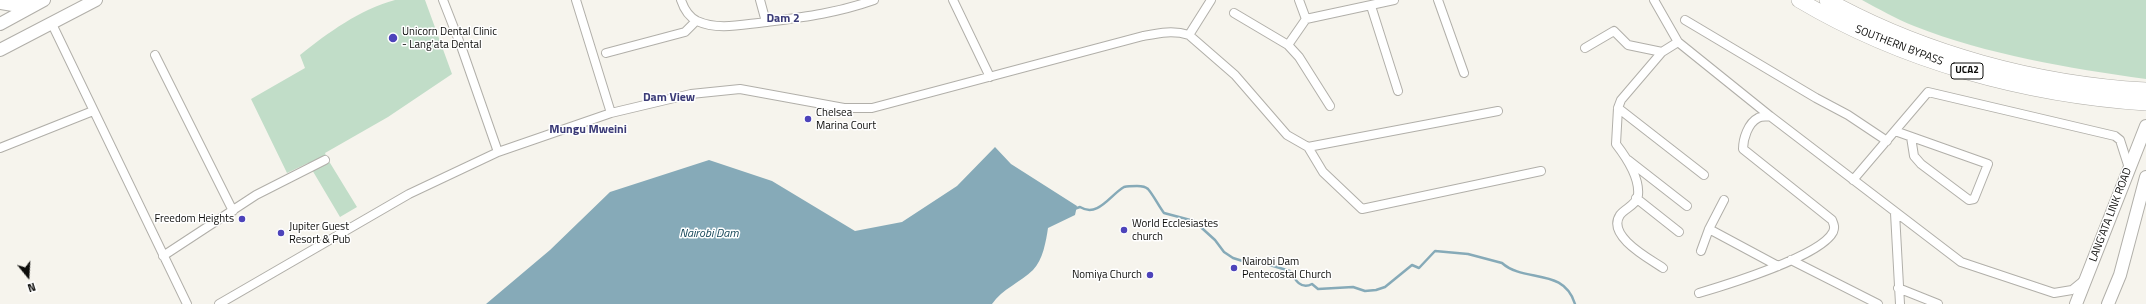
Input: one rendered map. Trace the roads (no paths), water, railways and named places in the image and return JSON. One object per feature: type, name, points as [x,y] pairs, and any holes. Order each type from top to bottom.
[{"type":"highway","name":"SOUTHERN BYPASS","points":[[1799,0],[1846,26],[1909,52],[1992,79],[2070,94],[2146,103]]},
{"type":"highway","name":"SOUTHERN BYPASS","points":[[1827,0],[1854,15],[1951,54],[1994,66],[2083,84],[2146,90]]},
{"type":"main road","points":[[0,50],[96,0]]},
{"type":"main road","points":[[0,3],[19,6],[41,2]]},
{"type":"main road","points":[[0,24],[41,2]]},
{"type":"main road","name":"LANG'ATA LINK ROAD","points":[[2076,304],[2145,129]]},
{"type":"main road","name":"LANG'ATA LINK ROAD","points":[[2108,304],[2120,275],[2146,177]]},
{"type":"street","points":[[443,0],[462,46],[498,152]]},
{"type":"street","points":[[576,0],[611,113]]},
{"type":"street","points":[[681,0],[686,11],[696,21],[729,27],[830,14],[874,0]]},
{"type":"street","points":[[760,0],[766,22]]},
{"type":"street","points":[[954,0],[990,77]]},
{"type":"street","points":[[1189,35],[1211,0]]},
{"type":"street","points":[[1299,0],[1306,19]]},
{"type":"street","points":[[1288,45],[1306,19],[1394,0]]},
{"type":"street","points":[[1438,0],[1464,73]]},
{"type":"street","points":[[1654,0],[1678,42],[1895,213],[1962,262],[2054,293],[2072,290],[2087,278]]},
{"type":"street","points":[[1371,6],[1398,90]]},
{"type":"street","points":[[1234,13],[1288,45],[1299,57],[1330,106]]},
{"type":"street","points":[[1685,20],[1816,98],[1848,115],[1887,141]]},
{"type":"street","points":[[606,53],[685,32],[696,21]]},
{"type":"street","points":[[52,24],[187,304]]},
{"type":"street","points":[[1585,48],[1614,31],[1628,45],[1662,52]]},
{"type":"street","points":[[219,304],[409,194],[498,152],[611,113],[691,94],[740,89],[844,108],[872,108],[1143,36],[1171,32],[1189,35],[1235,75],[1287,135],[1308,147],[1323,172],[1362,209],[1540,171]]},
{"type":"street","points":[[1663,268],[1627,243],[1620,235],[1618,224],[1620,216],[1634,204],[1638,195],[1637,183],[1627,159],[1616,144],[1618,108],[1621,100],[1662,52],[1678,42]]},
{"type":"street","points":[[155,55],[234,211]]},
{"type":"street","points":[[1853,180],[1928,92],[2114,136],[2120,140],[2129,168]]},
{"type":"street","points":[[1618,108],[1704,175]]},
{"type":"street","points":[[0,148],[93,111]]},
{"type":"street","points":[[1308,147],[1498,111]]},
{"type":"street","points":[[1699,293],[1752,278],[1791,260],[1824,241],[1834,232],[1835,226],[1832,220],[1744,149],[1743,140],[1754,121],[1759,117],[1770,116]]},
{"type":"street","points":[[1895,131],[1988,164],[1974,200],[1969,200],[1921,164],[1914,156],[1910,137]]},
{"type":"street","points":[[1627,159],[1687,206]]},
{"type":"street","points":[[163,256],[234,211],[256,195],[324,160]]},
{"type":"street","points":[[1636,198],[1679,232]]},
{"type":"street","points":[[1701,251],[1709,229],[1724,200]]},
{"type":"street","points":[[1895,213],[1900,304]]},
{"type":"street","points":[[1709,229],[1778,266]]},
{"type":"street","points":[[1791,260],[1878,304]]},
{"type":"street","points":[[1898,288],[1935,303]]},
{"type":"water","name":"Nairobi Dam","points":[[995,147],[1011,164],[1077,206],[1075,215],[1048,228],[1042,256],[1033,270],[1001,294],[992,304],[486,304],[550,250],[610,192],[709,160],[772,181],[855,231],[902,222],[957,186]]},
{"type":"waterway","points":[[1074,209],[1080,207],[1086,210],[1098,208],[1124,187],[1141,186],[1148,189],[1164,213],[1194,221],[1215,240],[1224,252],[1233,258],[1249,263],[1263,263],[1290,271],[1296,281],[1305,286],[1312,284],[1318,289],[1353,287],[1365,291],[1376,290],[1385,287],[1412,265],[1419,268],[1435,251],[1468,254],[1502,263],[1521,273],[1553,280],[1570,292],[1575,304]]},
{"type":"place","name":"Unicorn Dental Clinic - Lang'ata Dental","points":[[393,38]]},
{"type":"place","name":"Chelsea Marina Court","points":[[808,119]]},
{"type":"place","name":"Freedom Heights","points":[[242,219]]},
{"type":"place","name":"World Ecclesiastes church","points":[[1124,230]]},
{"type":"place","name":"Jupiter Guest Resort & Pub","points":[[281,233]]},
{"type":"place","name":"Nairobi Dam Pentecostal Church","points":[[1234,268]]},
{"type":"place","name":"Nomiya Church","points":[[1150,275]]},
{"type":"district","name":"Dam 2","points":[[783,19]]},
{"type":"district","name":"Dam View","points":[[669,98]]},
{"type":"district","name":"Mungu Mweini","points":[[588,130]]}]
